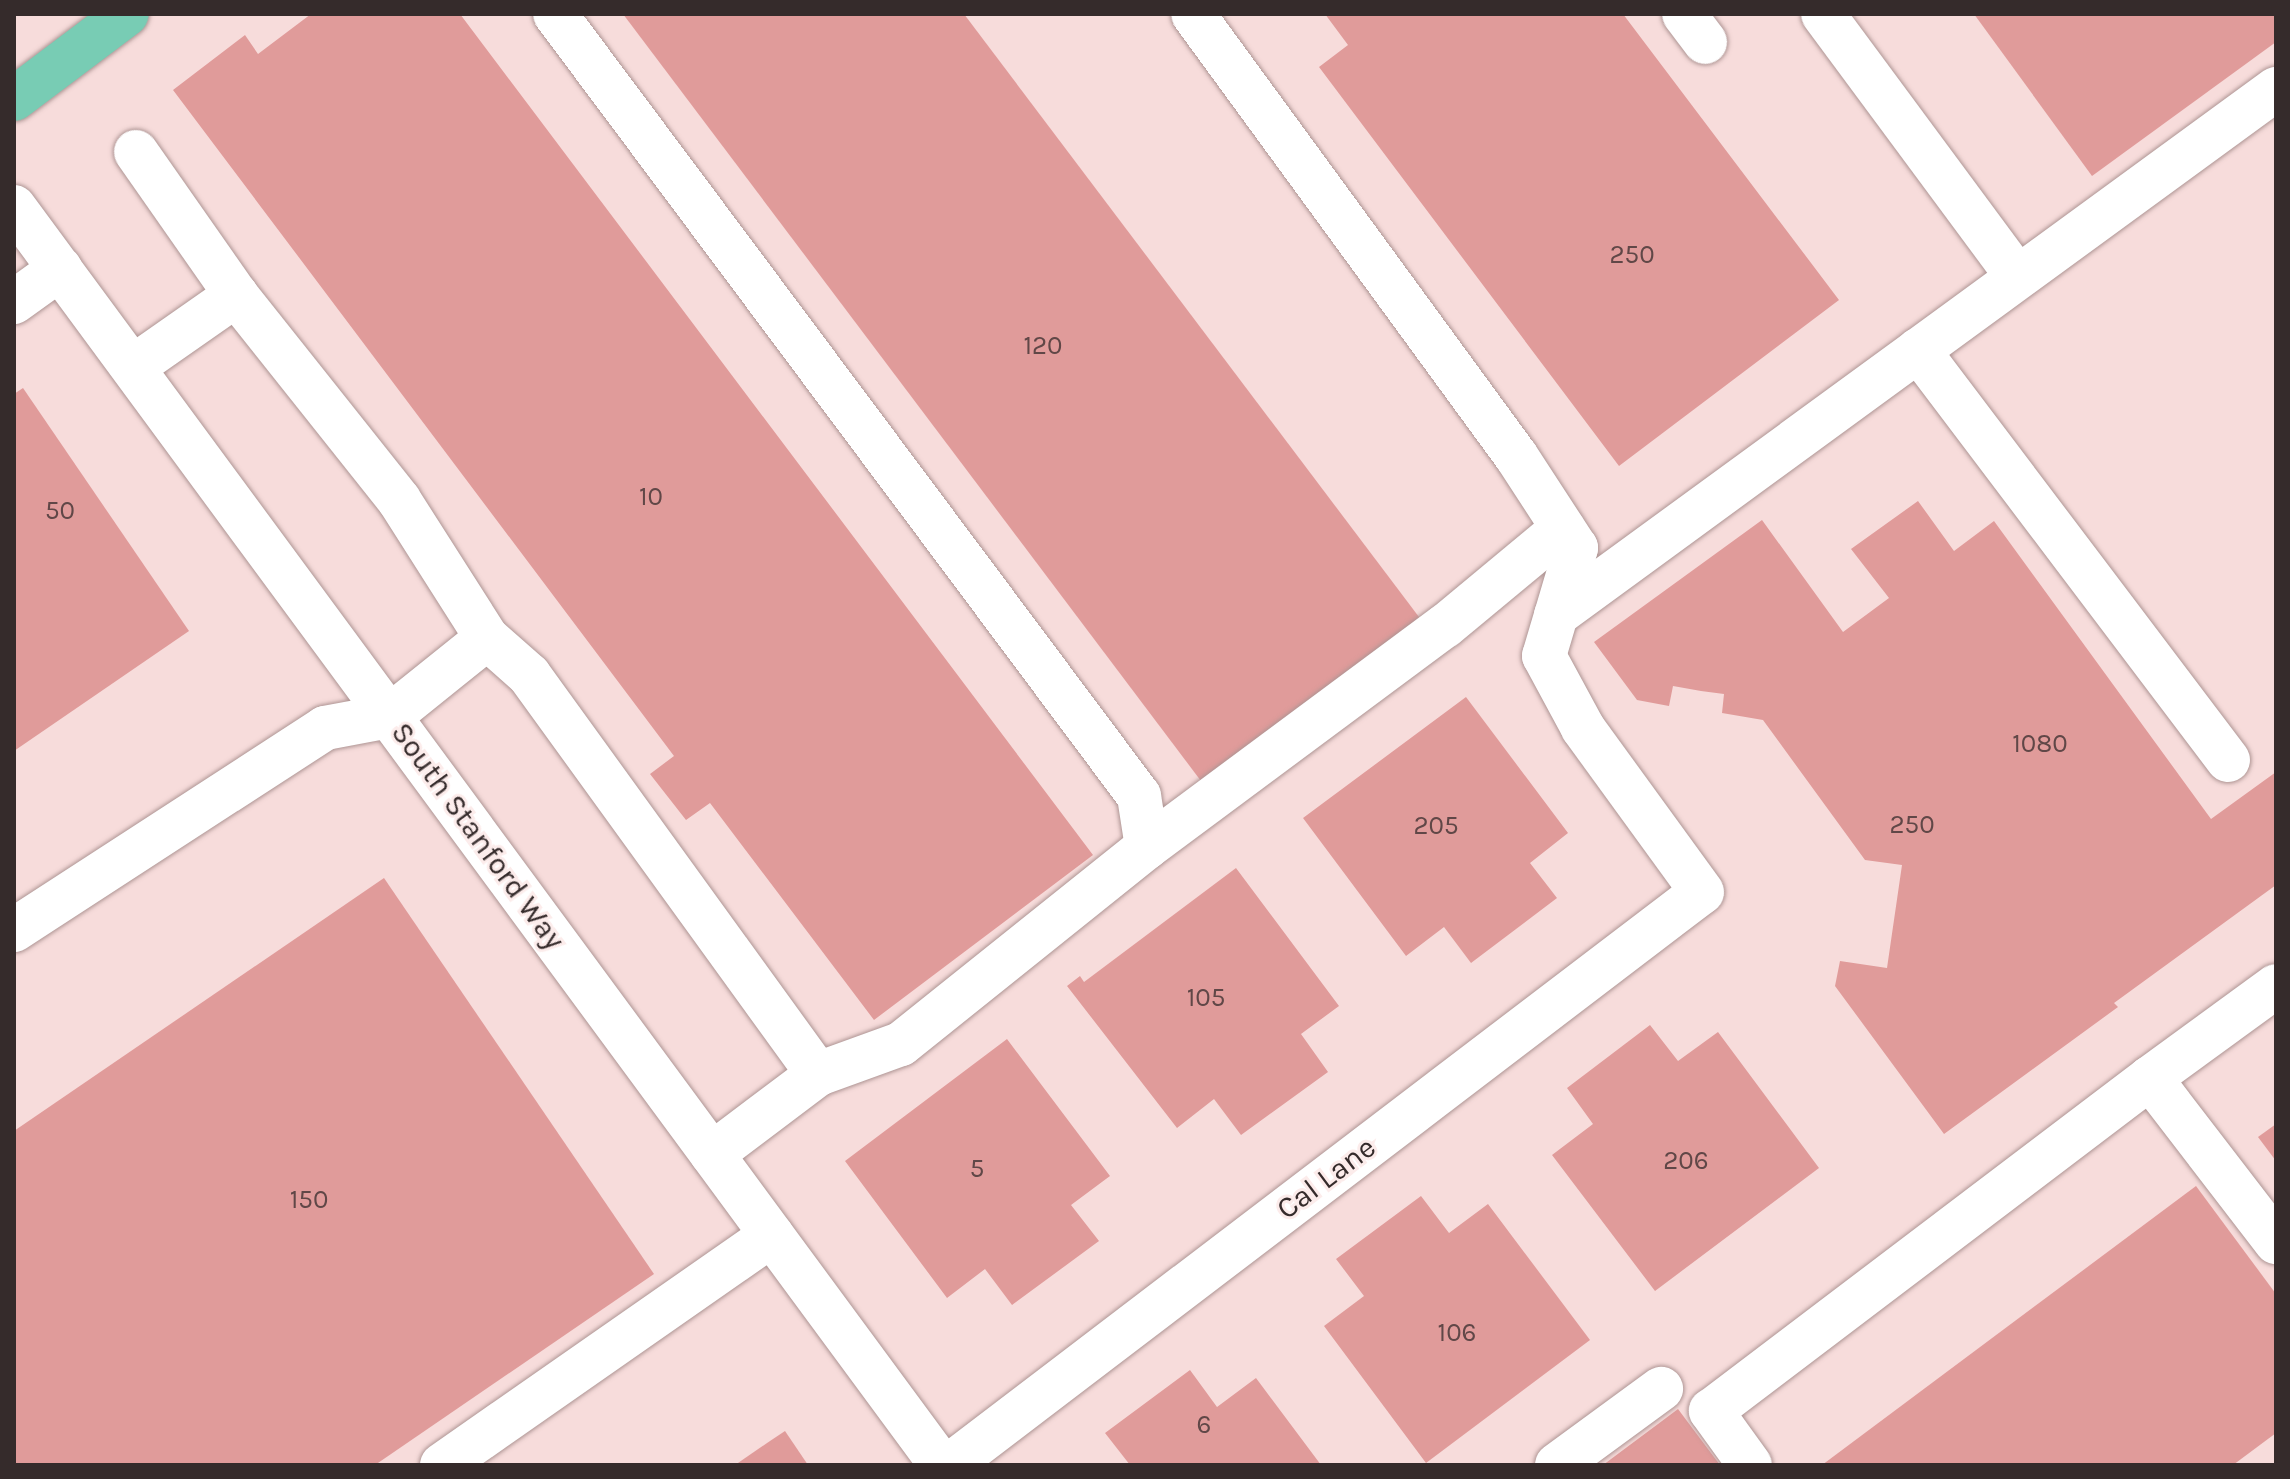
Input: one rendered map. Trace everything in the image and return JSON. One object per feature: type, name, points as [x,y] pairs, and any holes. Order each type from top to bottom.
[{"type":"main road","points":[[14,99],[127,14]]},
{"type":"street","points":[[555,14],[1139,796],[1147,847]]},
{"type":"street","points":[[1193,14],[1506,444],[1576,548],[1556,615]]},
{"type":"street","points":[[1823,14],[2017,276]]},
{"type":"street","points":[[1556,615],[2276,89]]},
{"type":"street","points":[[136,152],[236,295],[399,500],[487,638],[529,675],[818,1074]]},
{"type":"street","name":"South Stanford Way","points":[[14,207],[941,1465]]},
{"type":"street","points":[[14,302],[60,269]]},
{"type":"street","points":[[133,367],[236,295]]},
{"type":"street","points":[[1918,350],[2228,760]]},
{"type":"street","points":[[712,1154],[818,1074],[901,1044],[1147,847],[1445,626],[1563,528]]},
{"type":"street","name":"Cal Lane","points":[[950,1465],[1702,892],[1583,728],[1544,656],[1556,615]]},
{"type":"street","points":[[14,930],[325,728],[390,716],[487,638]]},
{"type":"street","points":[[1750,1465],[1711,1411],[2276,986]]},
{"type":"street","points":[[2150,1078],[2276,1242]]},
{"type":"street","points":[[442,1465],[772,1235]]},
{"type":"street","points":[[1557,1465],[1661,1389]]},
{"type":"building","points":[[311,14],[460,14],[1093,855],[874,1020],[710,803],[686,820],[650,774],[674,756],[173,90],[245,35],[258,54]]},
{"type":"building","points":[[623,14],[964,14],[1422,621],[1204,785]]},
{"type":"building","points":[[1325,14],[1623,14],[1839,300],[1619,466],[1319,67],[1348,45]]},
{"type":"building","points":[[1974,14],[2276,14],[2276,42],[2092,176]]},
{"type":"building","points":[[23,388],[189,631],[14,751],[14,394]]},
{"type":"building","points":[[1918,501],[1954,551],[1994,521],[2211,819],[2276,772],[2276,885],[2114,1003],[2118,1007],[1944,1134],[1835,986],[1840,961],[1887,968],[1902,865],[1865,860],[1763,720],[1722,713],[1724,694],[1673,686],[1669,706],[1637,700],[1594,642],[1762,520],[1843,632],[1889,598],[1851,549]]},
{"type":"building","points":[[1466,697],[1568,833],[1530,863],[1557,898],[1471,963],[1444,927],[1406,956],[1303,818]]},
{"type":"building","points":[[1236,868],[1339,1006],[1301,1034],[1328,1072],[1241,1135],[1214,1099],[1177,1128],[1067,986],[1080,976],[1084,982]]},
{"type":"building","points":[[384,878],[654,1274],[375,1465],[14,1465],[14,1131]]},
{"type":"building","points":[[1650,1025],[1678,1061],[1718,1032],[1819,1168],[1655,1291],[1552,1155],[1593,1124],[1567,1088]]},
{"type":"building","points":[[1007,1039],[1110,1176],[1071,1205],[1099,1241],[1012,1305],[985,1269],[947,1298],[845,1161]]},
{"type":"building","points":[[2276,1124],[2276,1161],[2258,1137]]},
{"type":"building","points":[[2196,1186],[2276,1294],[2276,1433],[2233,1465],[1822,1465]]},
{"type":"building","points":[[1421,1196],[1449,1233],[1488,1204],[1590,1340],[1426,1463],[1324,1326],[1364,1296],[1336,1259]]},
{"type":"building","points":[[1190,1370],[1217,1407],[1256,1378],[1321,1465],[1130,1465],[1105,1433]]},
{"type":"building","points":[[1678,1409],[1720,1465],[1603,1465],[1658,1424]]},
{"type":"building","points":[[785,1431],[808,1465],[735,1465],[770,1441]]}]
